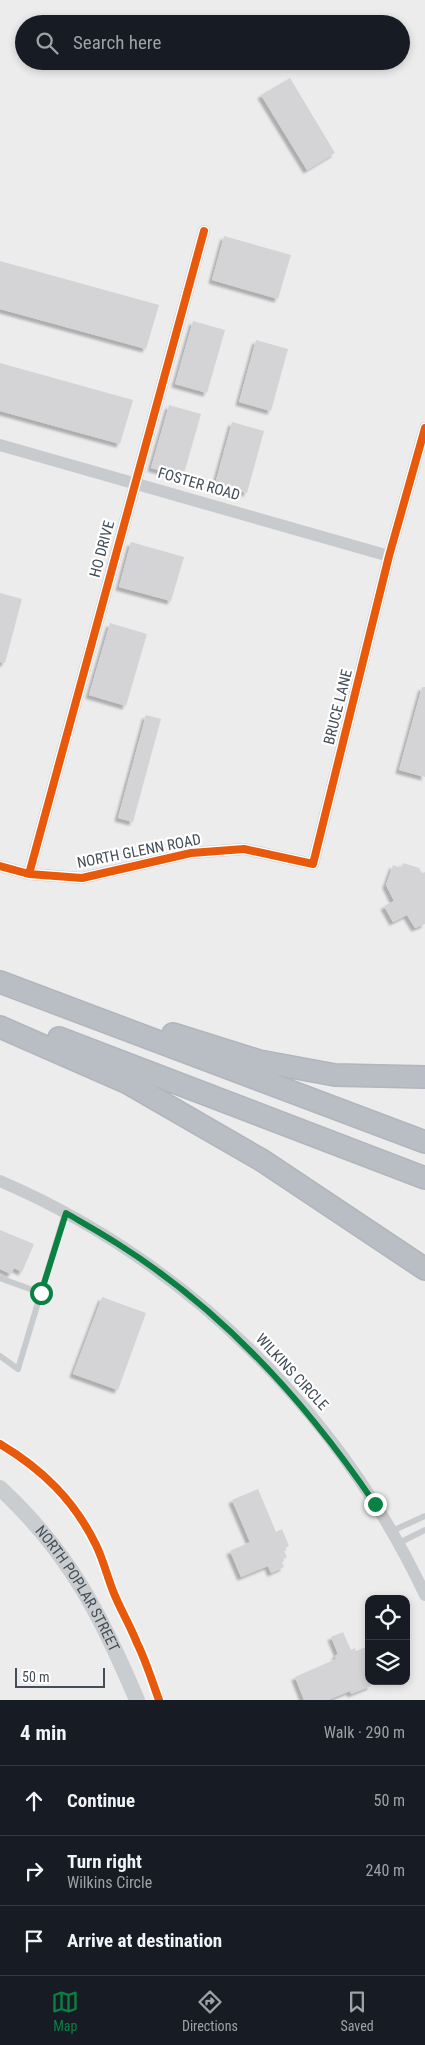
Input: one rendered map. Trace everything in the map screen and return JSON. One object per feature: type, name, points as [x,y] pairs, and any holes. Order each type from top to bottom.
[{"type":"highway","points":[[0,978],[259,1061],[335,1075],[425,1077]]},
{"type":"highway","points":[[0,982],[425,1142]]},
{"type":"highway","points":[[0,1017],[425,1178]]},
{"type":"highway","points":[[0,1027],[128,1083],[263,1161],[425,1269]]},
{"type":"main road","name":"NORTH POPLAR STREET","points":[[0,1488],[33,1521],[68,1564],[103,1625],[137,1700]]},
{"type":"street","name":"HO DRIVE","points":[[29,874],[134,482],[204,231]]},
{"type":"street","name":"BRUCE LANE","points":[[313,864],[389,556],[425,428]]},
{"type":"street","name":"FOSTER ROAD","points":[[0,445],[389,556]]},
{"type":"street","name":"NORTH GLENN ROAD","points":[[0,866],[29,874],[82,878],[191,853],[244,849],[313,864]]},
{"type":"street","name":"WILKINS CIRCLE","points":[[0,1181],[35,1196],[66,1213],[118,1244],[162,1274],[206,1309],[260,1359],[337,1449],[392,1531],[425,1594]]},
{"type":"lane","points":[[0,1356],[18,1369],[66,1213]]},
{"type":"lane","points":[[0,1278],[41,1293]]},
{"type":"lane","points":[[392,1531],[425,1516]]},
{"type":"lane","points":[[399,1543],[425,1530]]},
{"type":"building","points":[[290,78],[335,153],[307,170],[261,95]]},
{"type":"building","points":[[224,236],[291,255],[278,299],[212,280]]},
{"type":"building","points":[[0,261],[159,305],[146,349],[0,309]]},
{"type":"building","points":[[193,321],[225,330],[207,393],[175,384]]},
{"type":"building","points":[[256,340],[288,349],[271,411],[239,402]]},
{"type":"building","points":[[0,363],[133,400],[120,444],[0,411]]},
{"type":"building","points":[[169,405],[201,414],[183,477],[151,468]]},
{"type":"building","points":[[232,422],[264,431],[247,493],[215,484]]},
{"type":"building","points":[[131,542],[184,557],[171,601],[119,587]]},
{"type":"building","points":[[0,593],[22,599],[5,663],[0,662]]},
{"type":"building","points":[[110,623],[147,634],[126,706],[89,695]]},
{"type":"building","points":[[422,687],[425,687],[425,777],[399,770]]},
{"type":"building","points":[[146,715],[161,719],[133,822],[118,818]]},
{"type":"building","points":[[403,863],[419,868],[422,873],[425,872],[425,924],[415,928],[407,915],[393,922],[384,906],[394,901],[386,885],[393,865],[401,868]]},
{"type":"building","points":[[0,1230],[34,1244],[22,1272],[14,1268],[11,1274],[0,1269]]},
{"type":"building","points":[[102,1297],[146,1313],[118,1390],[73,1374]]},
{"type":"building","points":[[258,1489],[276,1532],[282,1529],[289,1546],[283,1549],[287,1557],[281,1560],[284,1567],[271,1573],[268,1566],[241,1577],[230,1551],[250,1542],[232,1500]]},
{"type":"building","points":[[343,1632],[351,1650],[355,1648],[356,1651],[365,1648],[365,1685],[371,1686],[351,1694],[350,1691],[328,1700],[304,1700],[295,1677],[336,1659],[335,1656],[338,1654],[331,1637]]},
{"type":"cycle path","points":[[29,874],[204,231]]},
{"type":"cycle path","points":[[0,866],[29,874],[82,878],[191,853],[244,849],[313,864],[389,556],[425,428]]},
{"type":"cycle path","points":[[0,1444],[43,1475],[56,1487],[78,1514],[98,1550],[159,1700]]},
{"type":"route","points":[[41,1293],[66,1213],[118,1244],[162,1274],[233,1333],[289,1390],[316,1422],[348,1463],[375,1504]]}]
